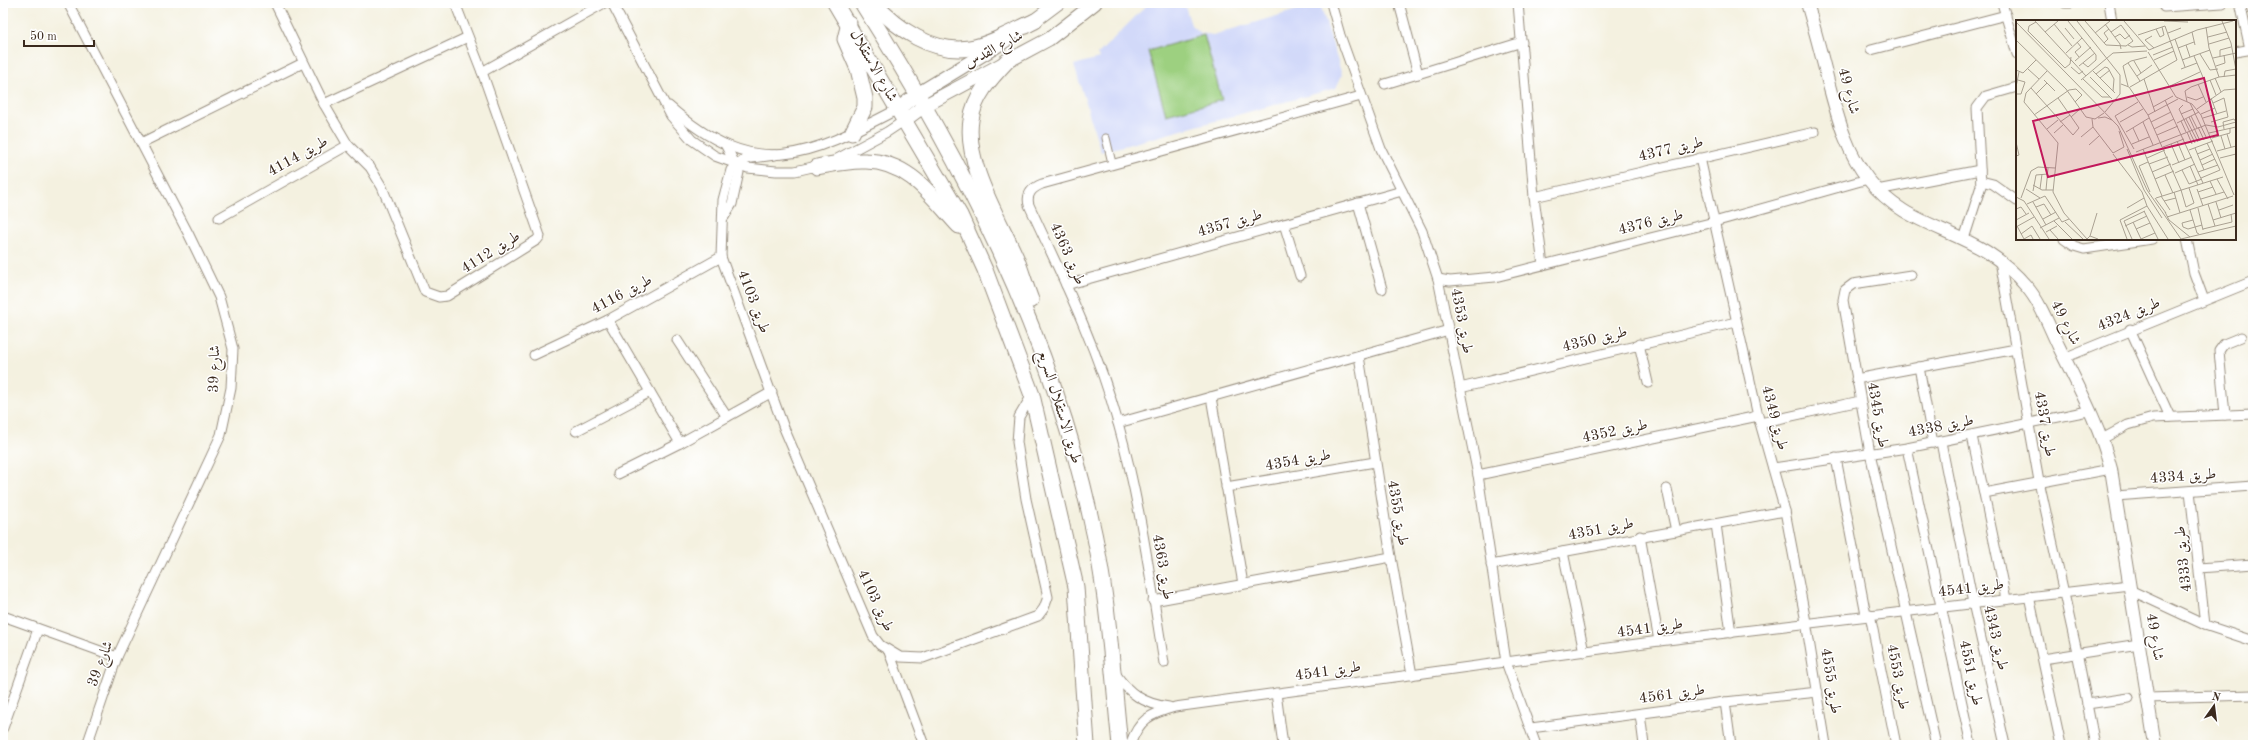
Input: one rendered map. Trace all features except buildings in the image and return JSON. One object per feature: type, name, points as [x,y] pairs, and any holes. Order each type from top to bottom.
[{"type":"main road","name":"شارع الاستقلال","points":[[835,3],[901,114]]},
{"type":"main road","name":"شارع الاستقلال","points":[[862,3],[920,100]]},
{"type":"main road","points":[[874,3],[899,27],[920,40],[945,48],[969,48],[985,43],[1035,21]]},
{"type":"main road","name":"شارع القدس","points":[[901,114],[1035,21],[1058,3]]},
{"type":"main road","name":"شارع القدس","points":[[920,100],[1007,61],[1049,39],[1095,3]]},
{"type":"main road","points":[[848,23],[845,39],[864,89],[865,98],[865,106],[852,133]]},
{"type":"main road","points":[[1007,61],[983,88],[970,120],[971,144],[981,177],[1017,260],[1031,302],[1033,325]]},
{"type":"main road","name":"طريق الاستقلال السريع","points":[[920,100],[967,182],[1033,325],[1056,389],[1091,516],[1102,578],[1120,745]]},
{"type":"main road","name":"طريق الاستقلال السريع","points":[[901,114],[948,193],[972,240],[1032,395],[1076,587],[1087,745]]},
{"type":"main road","points":[[817,167],[865,160],[898,169],[917,180],[929,191],[972,240]]},
{"type":"street","name":"شارع 39","points":[[68,3],[188,233],[219,297],[233,349],[230,388],[221,435],[118,657],[87,745]]},
{"type":"street","name":"طريق 4114","points":[[219,218],[348,145],[303,64],[275,3]]},
{"type":"street","name":"طريق 4112","points":[[348,145],[370,167],[382,186],[425,292],[439,297],[447,296],[537,240],[540,236],[482,72],[455,3]]},
{"type":"street","points":[[482,72],[604,3]]},
{"type":"street","points":[[612,3],[671,116],[692,140],[715,156],[737,164],[776,171],[795,171],[817,167],[848,154],[901,114]]},
{"type":"street","name":"طريق 4353","points":[[1331,3],[1361,96],[1387,163],[1422,231],[1438,278],[1478,475],[1506,662]]},
{"type":"street","points":[[1399,3],[1418,74]]},
{"type":"street","points":[[1518,3],[1534,197],[1543,265]]},
{"type":"street","name":"شارع 49","points":[[1807,3],[1844,138],[1855,160],[1868,179],[1877,190],[1910,216],[1964,240],[2000,261],[2027,286],[2042,311],[2102,440],[2111,469],[2155,745]]},
{"type":"street","points":[[2002,3],[2016,50]]},
{"type":"street","points":[[2065,3],[2071,3]]},
{"type":"street","points":[[2109,3],[2112,20]]},
{"type":"street","points":[[2164,7],[2222,3]]},
{"type":"street","points":[[2236,52],[2251,49],[2240,3]]},
{"type":"street","points":[[1871,50],[2006,15]]},
{"type":"street","points":[[324,104],[468,37]]},
{"type":"street","points":[[1385,84],[1522,42]]},
{"type":"street","points":[[141,143],[303,64]]},
{"type":"street","points":[[1964,240],[1980,191],[1981,181],[1977,108],[1986,96],[2016,87]]},
{"type":"street","name":"طريق 4363","points":[[1164,663],[1143,536],[1118,423],[1088,337],[1029,205],[1030,192],[1042,184],[1361,96]]},
{"type":"street","points":[[662,100],[692,126],[726,146],[748,152],[775,155]]},
{"type":"street","points":[[737,164],[745,159],[797,154],[814,149],[901,114]]},
{"type":"street","name":"طريق 4377","points":[[1534,197],[1815,132]]},
{"type":"street","points":[[1106,138],[1112,164]]},
{"type":"street","points":[[726,146],[737,164]]},
{"type":"street","name":"طريق 4349","points":[[1700,158],[1759,420],[1785,511],[1806,622]]},
{"type":"street","name":"طريق 4103","points":[[737,164],[739,172],[732,204],[724,217],[721,235],[721,257],[784,428],[873,636],[889,652],[900,657],[923,658],[1038,616],[1044,608],[1048,597],[1026,499],[1017,438],[1019,417],[1032,395]]},
{"type":"street","points":[[1877,190],[1980,170]]},
{"type":"street","name":"طريق 4376","points":[[1438,278],[1450,281],[1495,277],[1714,222],[1868,179]]},
{"type":"street","points":[[1981,181],[1993,184],[2016,200]]},
{"type":"street","name":"طريق 4357","points":[[1066,285],[1402,191]]},
{"type":"street","points":[[1358,203],[1382,289]]},
{"type":"street","points":[[1284,224],[1300,276]]},
{"type":"street","points":[[2065,240],[2074,246],[2084,249],[2145,240]]},
{"type":"street","points":[[2187,240],[2194,273],[2204,300]]},
{"type":"street","name":"طريق 4116","points":[[534,356],[608,320],[721,257]]},
{"type":"street","name":"طريق 4337","points":[[2000,261],[2040,482],[2077,652],[2095,745]]},
{"type":"street","name":"طريق 4345","points":[[1906,610],[1870,453],[1843,300],[1845,290],[1854,284],[1911,275]]},
{"type":"street","name":"طريق 4324","points":[[2064,358],[2130,329],[2253,281]]},
{"type":"street","points":[[608,320],[680,443]]},
{"type":"street","name":"طريق 4350","points":[[1460,388],[1736,322]]},
{"type":"street","points":[[2130,329],[2170,416]]},
{"type":"street","points":[[1118,423],[1449,330]]},
{"type":"street","points":[[2226,415],[2219,351],[2224,344],[2241,337]]},
{"type":"street","points":[[678,340],[727,416]]},
{"type":"street","points":[[1639,344],[1648,384]]},
{"type":"street","points":[[1856,379],[2016,349]]},
{"type":"street","name":"طريق 4355","points":[[1359,356],[1375,462],[1412,675]]},
{"type":"street","name":"طريق 4343","points":[[1919,367],[2005,745]]},
{"type":"street","points":[[576,431],[650,392]]},
{"type":"street","points":[[618,474],[680,443],[772,392]]},
{"type":"street","points":[[1212,397],[1243,584]]},
{"type":"street","name":"طريق 4352","points":[[1478,475],[1860,401]]},
{"type":"street","name":"طريق 4338","points":[[1773,468],[1906,448],[2029,425],[2088,411]]},
{"type":"street","points":[[2102,440],[2140,421],[2170,416],[2253,414]]},
{"type":"street","points":[[1972,436],[2006,599]]},
{"type":"street","points":[[1906,448],[1942,606]]},
{"type":"street","name":"طريق 4553","points":[[1836,458],[1896,745]]},
{"type":"street","name":"طريق 4354","points":[[1226,487],[1375,462]]},
{"type":"street","points":[[1984,493],[2040,482],[2049,482],[2111,469]]},
{"type":"street","name":"طريق 4334","points":[[2115,496],[2253,486]]},
{"type":"street","points":[[1667,489],[1676,531]]},
{"type":"street","name":"طريق 4333","points":[[2190,491],[2205,624]]},
{"type":"street","name":"طريق 4351","points":[[1491,564],[1785,511]]},
{"type":"street","points":[[1716,524],[1731,633]]},
{"type":"street","points":[[1640,536],[1659,641]]},
{"type":"street","points":[[1563,552],[1584,652]]},
{"type":"street","points":[[1153,601],[1391,557]]},
{"type":"street","points":[[2199,568],[2253,564]]},
{"type":"street","points":[[2130,588],[2205,624],[2253,641]]},
{"type":"street","name":"طريق 4541","points":[[1175,707],[1806,622],[2063,592],[2130,588]]},
{"type":"street","points":[[2029,596],[2060,745]]},
{"type":"street","name":"طريق 4551","points":[[1942,606],[1971,745]]},
{"type":"street","points":[[1906,610],[1936,745]]},
{"type":"street","points":[[3,616],[118,657]]},
{"type":"street","name":"طريق 4555","points":[[1806,622],[1826,745]]},
{"type":"street","points":[[3,728],[7,705],[38,629]]},
{"type":"street","points":[[2043,659],[2077,652],[2139,644]]},
{"type":"street","points":[[889,652],[924,745]]},
{"type":"street","points":[[1506,662],[1536,745]]},
{"type":"street","points":[[1112,669],[1124,686],[1140,700],[1150,704],[1175,707]]},
{"type":"street","name":"طريق 4561","points":[[1531,728],[1725,702],[1818,692]]},
{"type":"street","points":[[1276,693],[1283,745]]},
{"type":"street","points":[[2147,698],[2253,695]]},
{"type":"street","points":[[2087,704],[2129,698]]},
{"type":"street","points":[[1725,702],[1731,745]]},
{"type":"street","points":[[1130,745],[1136,732],[1146,718],[1153,713],[1175,707]]},
{"type":"street","points":[[1640,714],[1644,745]]},
{"type":"shaded area","points":[[1149,3],[1184,3],[1191,25],[1200,33],[1213,35],[1320,3],[1342,75],[1336,88],[1101,152],[1074,65],[1099,58],[1097,55]]},
{"type":"green space","points":[[1204,35],[1222,100],[1166,115],[1148,51]]}]
